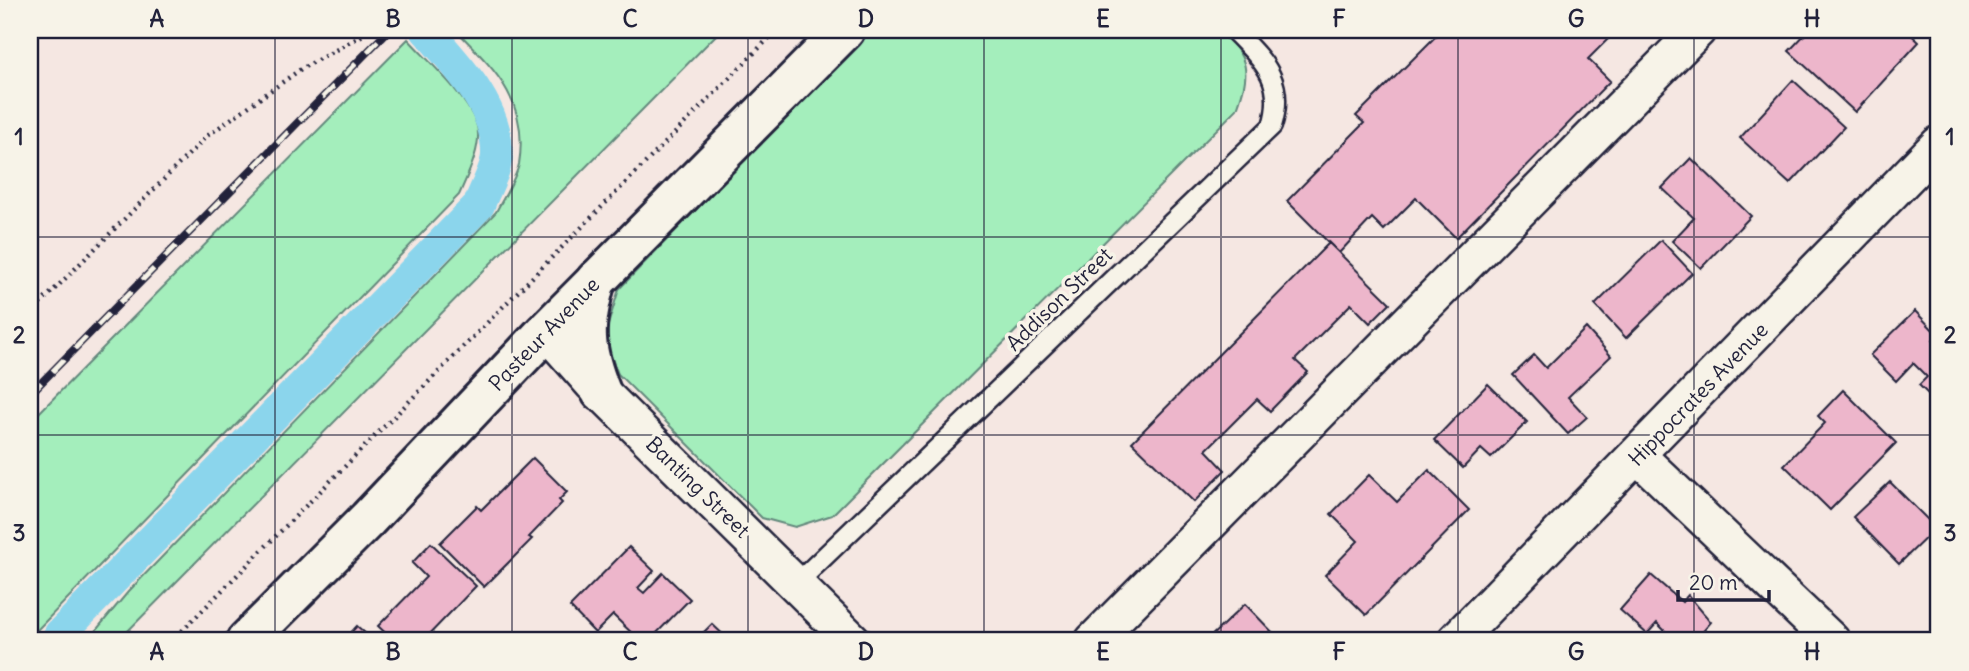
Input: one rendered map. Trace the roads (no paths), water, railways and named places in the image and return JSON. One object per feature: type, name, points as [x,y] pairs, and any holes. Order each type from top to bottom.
[{"type":"street","name":"Pasteur Avenue","points":[[246,641],[368,519],[546,331],[845,30]]},
{"type":"street","points":[[1093,641],[1698,30]]},
{"type":"street","name":"Hippocrates Avenue","points":[[1455,641],[1939,144]]},
{"type":"street","points":[[596,280],[585,319],[585,341],[601,392]]},
{"type":"street","name":"Banting Street","points":[[546,331],[601,392],[853,641]]},
{"type":"street","points":[[1638,456],[1832,641]]},
{"type":"lane","name":"Addison Street","points":[[797,583],[1272,126],[1278,105],[1271,75],[1233,30]]},
{"type":"waterway","points":[[56,641],[479,205],[493,173],[497,154],[491,119],[473,87],[426,30]]},
{"type":"railway","points":[[30,394],[389,30]]}]
